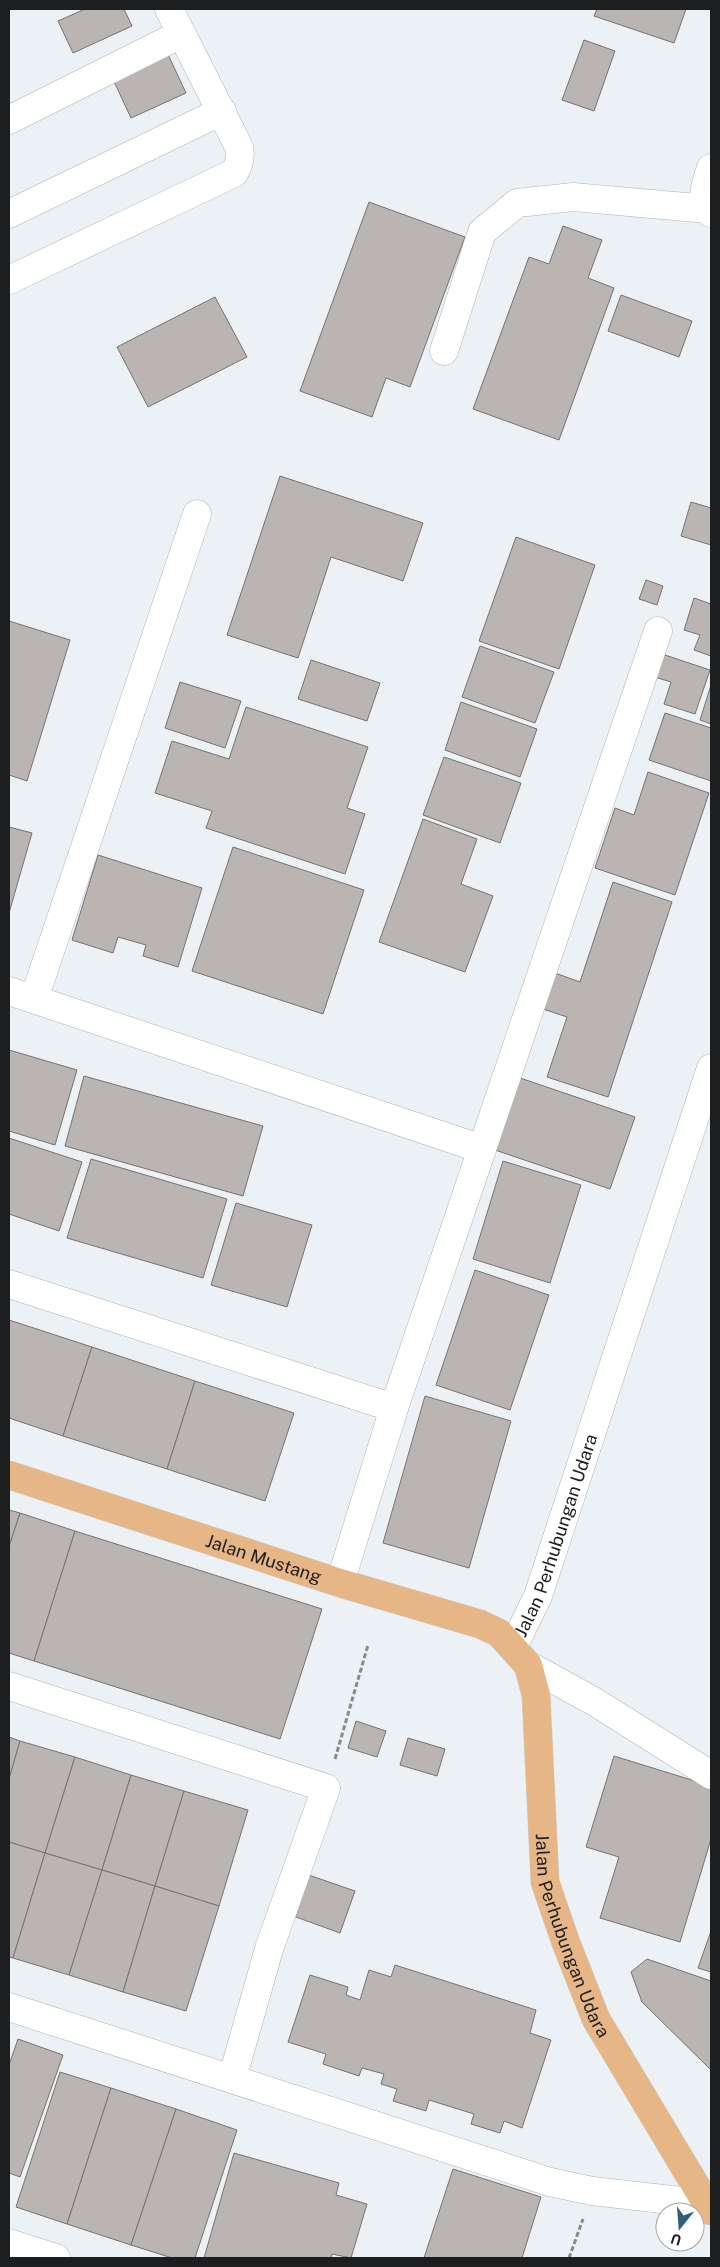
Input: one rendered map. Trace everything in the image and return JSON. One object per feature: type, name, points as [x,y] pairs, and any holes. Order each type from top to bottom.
[{"type":"main road","name":"Jalan Mustang","points":[[9,1475],[340,1582],[480,1624],[499,1633],[520,1656]]},
{"type":"main road","name":"Jalan Perhubungan Udara","points":[[520,1656],[536,1695],[545,1882],[566,1944],[596,2019],[709,2208]]},
{"type":"street","points":[[9,280],[234,173],[239,165],[241,156],[222,111],[169,9]]},
{"type":"street","points":[[9,120],[181,34]]},
{"type":"street","points":[[9,214],[222,111]]},
{"type":"street","points":[[444,351],[482,232],[517,203],[572,197],[710,211],[703,190],[711,168]]},
{"type":"street","points":[[196,514],[21,995],[482,1149]]},
{"type":"street","points":[[340,1582],[394,1408],[658,631]]},
{"type":"street","name":"Jalan Perhubungan Udara","points":[[520,1656],[711,1068]]},
{"type":"street","points":[[9,1284],[394,1408]]},
{"type":"street","points":[[520,1656],[711,1775]]},
{"type":"street","points":[[9,1686],[326,1788],[269,1949],[232,2079]]},
{"type":"street","points":[[9,2007],[550,2182],[709,2208]]},
{"type":"street","points":[[9,2243],[56,2258]]},
{"type":"path","points":[[326,1788],[368,1645]]},
{"type":"path","points":[[569,2258],[592,2190]]},
{"type":"building","points":[[85,9],[124,9],[132,26],[73,53],[58,21]]},
{"type":"building","points":[[597,9],[686,9],[674,43],[594,16]]},
{"type":"building","points":[[584,40],[615,51],[594,111],[562,100]]},
{"type":"building","points":[[165,48],[186,93],[131,118],[110,73]]},
{"type":"building","points":[[369,202],[465,237],[410,387],[386,378],[372,417],[300,391]]},
{"type":"building","points":[[563,226],[602,240],[588,278],[614,288],[559,440],[473,409],[529,257],[549,264]]},
{"type":"building","points":[[621,295],[692,321],[679,357],[608,331]]},
{"type":"building","points":[[215,297],[247,357],[148,407],[117,347]]},
{"type":"building","points":[[280,476],[423,523],[403,581],[331,557],[298,658],[227,635]]},
{"type":"building","points":[[691,502],[711,508],[711,545],[681,536]]},
{"type":"building","points":[[516,537],[595,565],[559,669],[479,641]]},
{"type":"building","points":[[646,580],[663,586],[657,605],[639,599]]},
{"type":"building","points":[[694,598],[711,604],[711,656],[694,650],[700,635],[684,630]]},
{"type":"building","points":[[9,621],[70,640],[27,781],[9,775]]},
{"type":"building","points":[[480,646],[554,672],[535,723],[462,697]]},
{"type":"building","points":[[659,653],[710,670],[695,714],[664,704],[671,682],[651,676]]},
{"type":"building","points":[[311,660],[380,683],[367,721],[298,699]]},
{"type":"building","points":[[180,682],[241,701],[225,748],[165,728]]},
{"type":"building","points":[[711,685],[711,724],[700,720]]},
{"type":"building","points":[[461,702],[537,729],[520,777],[445,750]]},
{"type":"building","points":[[246,707],[368,747],[347,808],[365,814],[345,874],[206,828],[212,811],[155,793],[172,741],[229,759]]},
{"type":"building","points":[[665,713],[711,728],[711,781],[649,760]]},
{"type":"building","points":[[444,757],[521,783],[500,843],[423,815]]},
{"type":"building","points":[[648,772],[709,793],[675,895],[595,868],[615,808],[634,815]]},
{"type":"building","points":[[423,819],[477,839],[461,884],[493,896],[465,972],[379,942]]},
{"type":"building","points":[[9,827],[32,833],[9,913]]},
{"type":"building","points":[[233,847],[364,890],[323,1014],[192,971]]},
{"type":"building","points":[[98,855],[202,888],[178,967],[143,956],[146,945],[118,937],[113,953],[72,940]]},
{"type":"building","points":[[613,882],[672,902],[608,1097],[547,1077],[567,1017],[543,1009],[555,973],[580,982]]},
{"type":"building","points":[[9,1050],[77,1070],[55,1145],[9,1131]]},
{"type":"building","points":[[84,1076],[263,1126],[243,1196],[65,1146]]},
{"type":"building","points":[[520,1078],[635,1117],[610,1189],[495,1150]]},
{"type":"building","points":[[9,1138],[82,1162],[59,1231],[9,1214]]},
{"type":"building","points":[[91,1159],[227,1199],[203,1278],[67,1238]]},
{"type":"building","points":[[503,1161],[581,1185],[550,1283],[473,1259]]},
{"type":"building","points":[[236,1203],[312,1225],[287,1307],[211,1285]]},
{"type":"building","points":[[475,1270],[549,1295],[510,1410],[436,1385]]},
{"type":"building","points":[[9,1320],[92,1347],[63,1436],[9,1418]]},
{"type":"building","points":[[92,1347],[195,1381],[167,1469],[63,1436]]},
{"type":"building","points":[[195,1381],[294,1413],[265,1501],[167,1469]]},
{"type":"building","points":[[425,1396],[511,1421],[469,1568],[383,1543]]},
{"type":"building","points":[[9,1510],[20,1513],[9,1547]]},
{"type":"building","points":[[20,1513],[75,1531],[34,1661],[9,1653],[9,1547]]},
{"type":"building","points":[[75,1531],[322,1609],[280,1739],[34,1661]]},
{"type":"building","points":[[356,1721],[386,1731],[377,1757],[348,1748]]},
{"type":"building","points":[[9,1737],[20,1741],[9,1779]]},
{"type":"building","points":[[408,1738],[445,1749],[437,1776],[400,1765]]},
{"type":"building","points":[[20,1741],[75,1757],[45,1853],[9,1842],[9,1779]]},
{"type":"building","points":[[614,1756],[711,1786],[711,1839],[680,1942],[600,1918],[619,1857],[586,1847]]},
{"type":"building","points":[[75,1757],[131,1775],[102,1870],[45,1853]]},
{"type":"building","points":[[131,1775],[184,1791],[155,1886],[102,1870]]},
{"type":"building","points":[[184,1791],[248,1810],[219,1906],[155,1886]]},
{"type":"building","points":[[9,1842],[45,1853],[13,1958],[9,1957]]},
{"type":"building","points":[[45,1853],[102,1870],[69,1975],[13,1958]]},
{"type":"building","points":[[102,1870],[155,1886],[123,1992],[69,1975]]},
{"type":"building","points":[[300,1872],[355,1891],[340,1933],[285,1913]]},
{"type":"building","points":[[155,1886],[219,1906],[186,2011],[123,1992]]},
{"type":"building","points":[[711,1931],[711,1972],[698,1968]]},
{"type":"building","points":[[647,1959],[711,1981],[711,2070],[642,2002],[631,1972]]},
{"type":"building","points":[[395,1965],[536,2010],[530,2033],[551,2040],[522,2128],[504,2121],[500,2133],[471,2124],[474,2114],[429,2100],[426,2111],[393,2101],[397,2089],[381,2084],[384,2074],[362,2068],[359,2076],[323,2064],[326,2054],[288,2042],[310,1975],[348,1987],[346,1995],[360,2000],[369,1970],[391,1977]]},
{"type":"building","points":[[18,2039],[63,2055],[20,2177],[9,2173],[9,2065]]},
{"type":"building","points":[[60,2072],[111,2088],[67,2224],[16,2207]]},
{"type":"building","points":[[111,2088],[176,2109],[131,2245],[67,2224]]},
{"type":"building","points":[[176,2109],[237,2130],[195,2258],[172,2258],[131,2245]]},
{"type":"building","points":[[234,2153],[339,2183],[336,2195],[367,2204],[351,2258],[332,2254],[331,2258],[204,2258]]},
{"type":"building","points":[[453,2169],[541,2197],[522,2258],[424,2258]]}]
